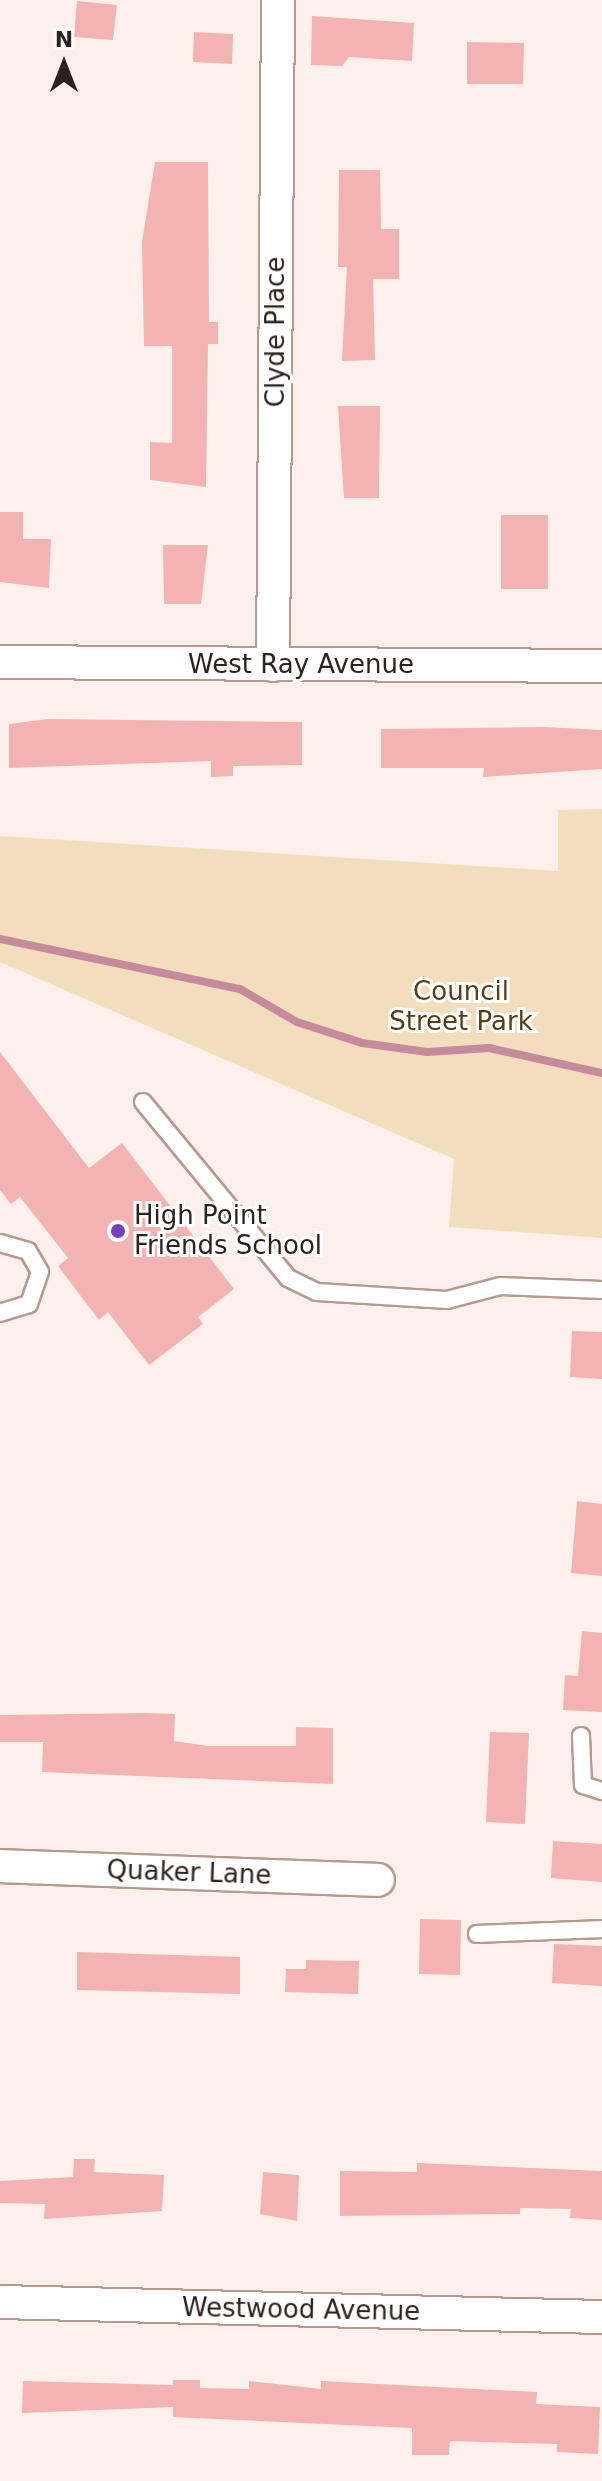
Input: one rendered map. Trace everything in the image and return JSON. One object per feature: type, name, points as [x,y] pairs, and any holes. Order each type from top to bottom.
[{"type":"street","name":"Clyde Place","points":[[273,665],[278,0]]},
{"type":"street","name":"West Ray Avenue","points":[[0,662],[602,666]]},
{"type":"street","name":"Quaker Lane","points":[[0,1866],[378,1880]]},
{"type":"street","name":"Westwood Avenue","points":[[0,2302],[602,2317]]},
{"type":"lane","points":[[143,1102],[288,1278],[317,1292],[447,1300],[500,1286],[602,1290]]},
{"type":"lane","points":[[0,1243],[28,1251],[40,1272],[29,1304],[0,1313],[0,1325]]},
{"type":"lane","points":[[581,1736],[583,1785],[602,1791]]},
{"type":"lane","points":[[477,1934],[602,1929]]},
{"type":"green space","name":"Council Street Park","points":[[602,809],[602,1238],[449,1227],[454,1159],[0,962],[0,836],[558,871],[558,810]]},
{"type":"building","points":[[77,1],[117,5],[113,40],[74,37]]},
{"type":"building","points":[[312,16],[414,23],[412,61],[349,57],[342,66],[311,65]]},
{"type":"building","points":[[194,32],[233,34],[232,64],[193,62]]},
{"type":"building","points":[[467,42],[524,43],[523,84],[467,84]]},
{"type":"building","points":[[155,162],[208,162],[209,322],[218,322],[218,344],[208,344],[206,487],[150,480],[150,442],[172,443],[172,346],[144,346],[142,242]]},
{"type":"building","points":[[339,170],[380,170],[381,229],[399,229],[399,279],[373,279],[375,360],[342,361],[347,267],[338,267]]},
{"type":"building","points":[[338,406],[380,406],[379,498],[344,498]]},
{"type":"building","points":[[0,512],[23,512],[23,539],[51,539],[49,588],[0,582]]},
{"type":"building","points":[[501,515],[548,515],[548,589],[501,589]]},
{"type":"building","points":[[163,545],[208,545],[201,604],[164,604]]},
{"type":"building","points":[[48,719],[302,722],[302,765],[233,766],[233,776],[211,777],[211,761],[9,768],[9,724]]},
{"type":"building","points":[[545,727],[602,730],[602,769],[483,777],[484,768],[381,768],[381,729]]},
{"type":"building","name":"High Point Friends School","points":[[0,1052],[89,1168],[122,1143],[234,1289],[198,1317],[203,1324],[149,1365],[108,1312],[99,1320],[58,1266],[68,1258],[20,1197],[11,1204],[0,1190]]},
{"type":"building","points":[[572,1331],[602,1332],[602,1379],[570,1377]]},
{"type":"building","points":[[577,1501],[602,1504],[602,1576],[571,1573]]},
{"type":"building","points":[[582,1631],[602,1633],[602,1712],[563,1710],[565,1675],[578,1676]]},
{"type":"building","points":[[175,1714],[174,1741],[208,1746],[296,1746],[296,1727],[333,1728],[333,1784],[42,1772],[43,1742],[0,1742],[0,1715]]},
{"type":"building","points":[[490,1732],[529,1733],[525,1824],[486,1822]]},
{"type":"building","points":[[553,1841],[602,1844],[602,1882],[551,1878]]},
{"type":"building","points":[[420,1919],[461,1920],[460,1975],[419,1974]]},
{"type":"building","points":[[554,1944],[602,1946],[602,1986],[552,1983]]},
{"type":"building","points":[[77,1952],[240,1957],[240,1994],[77,1990]]},
{"type":"building","points":[[306,1960],[359,1961],[358,1994],[285,1992],[286,1969],[306,1969]]},
{"type":"building","points":[[74,2159],[95,2159],[94,2172],[164,2175],[162,2211],[44,2219],[45,2204],[0,2203],[0,2181],[73,2177]]},
{"type":"building","points":[[417,2163],[602,2171],[602,2220],[570,2218],[571,2209],[520,2208],[520,2214],[340,2216],[340,2171],[417,2172]]},
{"type":"building","points":[[263,2172],[299,2175],[297,2221],[260,2214]]},
{"type":"building","points":[[173,2380],[200,2380],[200,2388],[249,2389],[249,2381],[321,2389],[321,2381],[537,2392],[536,2404],[600,2407],[598,2454],[557,2452],[557,2444],[450,2441],[449,2455],[412,2455],[412,2428],[173,2417],[173,2407],[22,2413],[23,2381],[173,2385]]},
{"type":"waterway","points":[[0,939],[240,989],[297,1022],[362,1043],[427,1052],[489,1048],[602,1073]]},
{"type":"place","name":"High Point Friends School","points":[[118,1231]]}]
